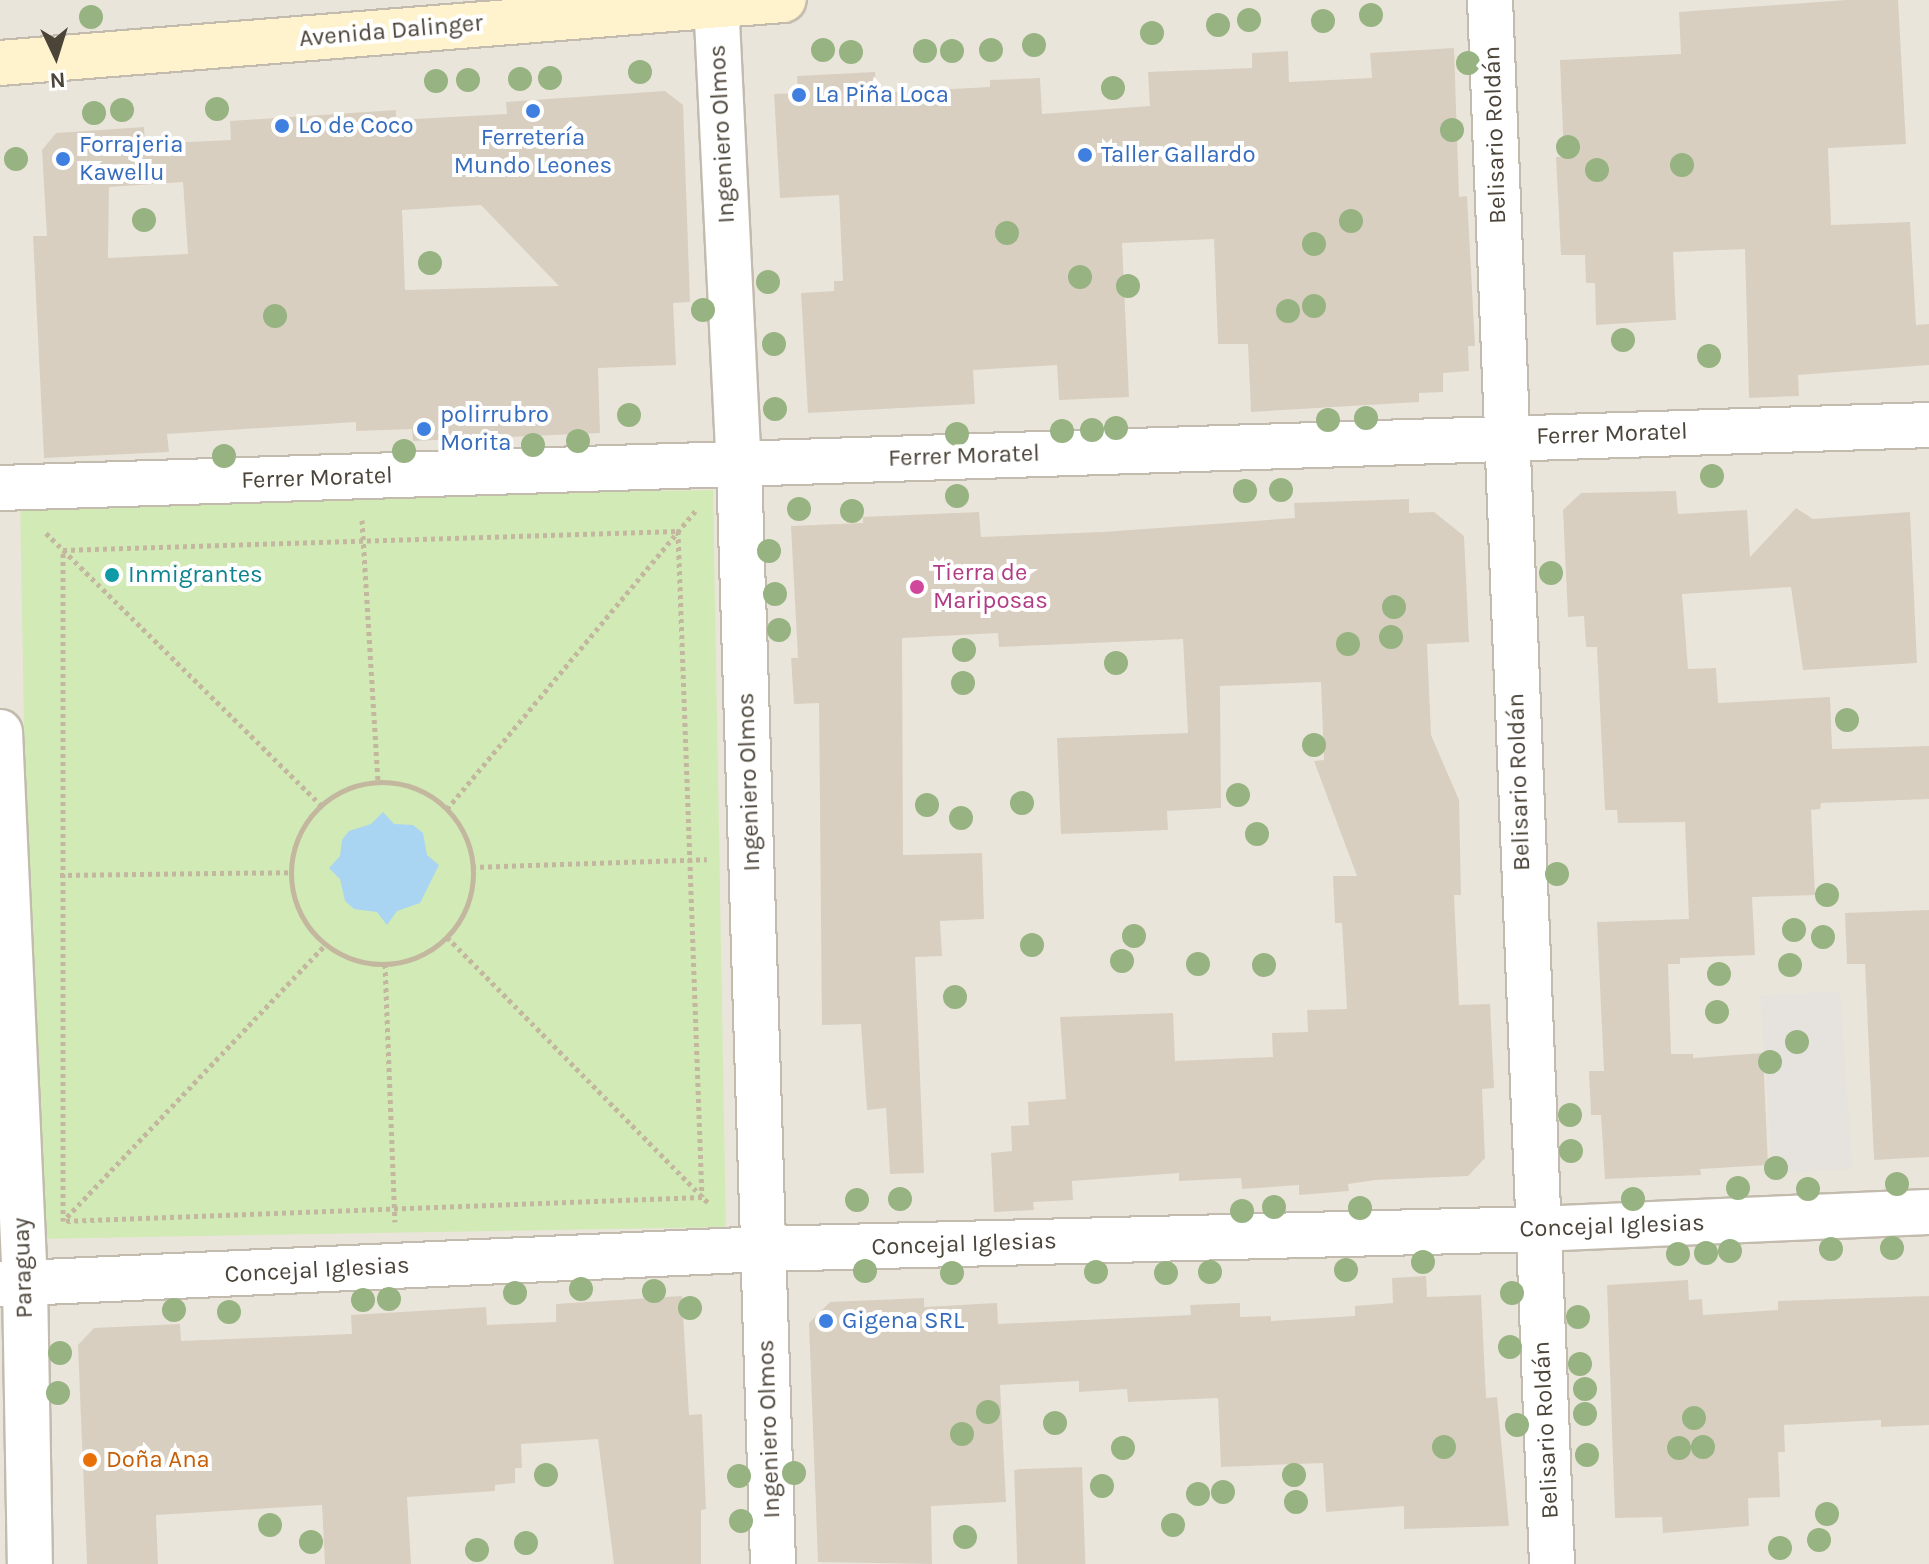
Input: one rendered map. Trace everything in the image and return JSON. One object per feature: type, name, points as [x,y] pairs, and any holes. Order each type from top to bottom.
[{"type":"street","name":"Avenida Dalinger","points":[[0,63],[783,0]]},
{"type":"street","name":"Belisario Roldán","points":[[1490,0],[1552,1564]]},
{"type":"street","name":"Ingeniero Olmos","points":[[716,3],[739,478],[748,1250],[773,1564]]},
{"type":"street","name":"Ferrer Moratel","points":[[0,488],[739,478],[1505,438],[1929,425]]},
{"type":"street","name":"Paraguay","points":[[0,732],[23,1284],[30,1564]]},
{"type":"street","name":"Concejal Iglesias","points":[[23,1284],[748,1250],[1537,1229],[1929,1212]]},
{"type":"path","points":[[447,809],[713,490],[739,478]]},
{"type":"path","points":[[362,512],[378,783]]},
{"type":"path","points":[[42,529],[321,805]]},
{"type":"path","points":[[63,550],[363,538],[678,531]]},
{"type":"path","points":[[678,531],[702,1197]]},
{"type":"path","points":[[63,550],[63,1221]]},
{"type":"path","points":[[378,783],[425,793],[447,809],[464,832],[472,867],[464,914],[447,937],[426,953],[385,964],[349,959],[325,945],[295,902],[291,872],[293,850],[321,805],[344,790],[378,783]]},
{"type":"path","points":[[472,867],[722,859]]},
{"type":"path","points":[[51,875],[291,872]]},
{"type":"path","points":[[447,937],[732,1227],[748,1250]]},
{"type":"path","points":[[23,1284],[39,1245],[325,945]]},
{"type":"path","points":[[385,964],[395,1236]]},
{"type":"path","points":[[63,1221],[395,1211],[702,1197]]},
{"type":"shaded area","points":[[0,0],[1929,0],[1929,1564],[0,1564]]},
{"type":"shaded area","points":[[1840,991],[1852,1169],[1773,1174],[1760,997]]},
{"type":"green space","points":[[713,490],[726,1227],[33,1239],[20,502]]},
{"type":"water","points":[[383,812],[394,824],[413,825],[423,833],[427,855],[439,865],[420,903],[397,911],[387,925],[377,912],[354,909],[345,901],[340,879],[329,868],[340,856],[342,840],[349,831],[371,824]]},
{"type":"building","points":[[1846,0],[1898,0],[1906,144],[1828,148],[1831,225],[1910,222],[1916,325],[1929,324],[1929,365],[1798,375],[1799,396],[1749,398],[1745,249],[1673,252],[1676,320],[1596,325],[1595,283],[1586,283],[1585,255],[1561,255],[1556,157],[1564,157],[1560,60],[1681,54],[1679,12]]},
{"type":"building","points":[[1454,48],[1459,197],[1467,196],[1475,346],[1468,346],[1469,371],[1443,373],[1443,392],[1419,393],[1419,402],[1251,412],[1248,344],[1218,344],[1214,239],[1122,243],[1129,397],[1059,400],[1057,365],[973,370],[975,404],[808,413],[801,293],[834,291],[834,281],[843,281],[839,195],[780,198],[774,94],[798,93],[797,76],[875,72],[876,93],[990,87],[990,80],[1040,78],[1042,114],[1150,106],[1148,72],[1252,68],[1252,53],[1288,51],[1289,82],[1372,78],[1370,53]]},
{"type":"building","points":[[665,91],[683,105],[690,302],[673,303],[676,365],[598,368],[600,433],[413,441],[412,429],[356,431],[356,422],[167,434],[169,452],[44,458],[33,236],[47,236],[42,150],[56,133],[144,127],[145,144],[231,140],[230,121],[396,110],[396,120],[507,114],[506,102]],"holes":[[[183,182],[188,254],[108,258],[109,187]],[[481,205],[559,286],[405,290],[402,210]]]},
{"type":"building","points":[[1676,491],[1678,514],[1747,510],[1750,557],[1796,508],[1813,519],[1910,512],[1917,663],[1803,670],[1791,587],[1682,594],[1688,669],[1716,668],[1718,703],[1830,697],[1832,749],[1929,746],[1929,799],[1821,803],[1820,809],[1811,810],[1815,895],[1752,897],[1755,955],[1680,958],[1680,964],[1668,964],[1671,1054],[1693,1054],[1693,1058],[1763,1053],[1768,1165],[1700,1169],[1701,1175],[1605,1179],[1601,1115],[1591,1115],[1589,1071],[1604,1071],[1597,922],[1689,919],[1685,822],[1618,823],[1617,810],[1605,810],[1597,647],[1586,647],[1584,616],[1568,617],[1563,510],[1581,493]]},
{"type":"building","points":[[1409,499],[1409,513],[1434,512],[1464,536],[1469,642],[1427,644],[1431,735],[1459,800],[1461,895],[1454,895],[1459,1005],[1490,1004],[1494,1088],[1482,1089],[1485,1158],[1468,1176],[1375,1180],[1348,1184],[1349,1191],[1299,1195],[1299,1185],[1242,1189],[1241,1178],[1179,1181],[1179,1173],[1072,1181],[1073,1200],[1033,1202],[1034,1210],[994,1212],[991,1153],[1012,1151],[1011,1126],[1029,1125],[1028,1102],[1066,1099],[1060,1017],[1173,1013],[1175,1061],[1273,1057],[1272,1033],[1308,1032],[1307,1010],[1347,1009],[1342,923],[1335,923],[1333,876],[1357,876],[1314,761],[1324,760],[1321,682],[1220,686],[1221,808],[1167,811],[1168,830],[1061,834],[1057,738],[1188,733],[1183,639],[999,647],[998,633],[902,638],[903,855],[982,853],[984,919],[940,921],[942,956],[915,957],[924,1173],[890,1174],[886,1108],[867,1110],[861,1024],[822,1025],[819,703],[794,704],[791,658],[798,658],[791,526],[863,523],[863,517],[979,512],[981,537],[1103,532],[1295,518],[1294,503]]},
{"type":"building","points":[[1929,910],[1929,1157],[1874,1160],[1865,964],[1847,964],[1845,913]]},
{"type":"building","points":[[1426,1276],[1427,1297],[1481,1295],[1486,1398],[1497,1397],[1509,1526],[1404,1529],[1404,1506],[1326,1512],[1323,1463],[1221,1467],[1218,1398],[1128,1402],[1127,1389],[1079,1392],[1079,1381],[1000,1385],[1006,1502],[931,1506],[932,1564],[818,1562],[809,1323],[830,1302],[924,1298],[924,1307],[997,1303],[998,1324],[1191,1315],[1190,1305],[1240,1303],[1240,1317],[1271,1316],[1271,1321],[1355,1316],[1355,1306],[1393,1303],[1392,1278]]},
{"type":"building","points":[[1688,1280],[1689,1300],[1702,1299],[1703,1315],[1778,1310],[1778,1301],[1929,1296],[1929,1425],[1881,1427],[1881,1420],[1784,1425],[1785,1452],[1778,1452],[1780,1497],[1748,1498],[1749,1526],[1663,1533],[1662,1517],[1615,1518],[1607,1285]]},
{"type":"building","points":[[682,1296],[689,1415],[702,1414],[706,1509],[701,1510],[701,1564],[614,1564],[598,1439],[521,1444],[522,1468],[515,1468],[515,1483],[495,1485],[495,1491],[407,1497],[411,1564],[325,1564],[322,1505],[156,1515],[158,1564],[87,1564],[78,1345],[94,1328],[180,1324],[181,1341],[352,1334],[351,1315],[486,1307],[487,1325],[556,1322],[556,1304]]},
{"type":"building","points":[[1082,1467],[1085,1564],[1017,1564],[1014,1469]]},
{"type":"place","name":"La Piña Loca","points":[[799,95]]},
{"type":"place","name":"Ferretería Mundo Leones","points":[[533,111]]},
{"type":"place","name":"Lo de Coco","points":[[282,126]]},
{"type":"place","name":"Taller Gallardo","points":[[1085,155]]},
{"type":"place","name":"Forrajeria Kawellu","points":[[63,159]]},
{"type":"place","name":"polirrubro Morita","points":[[424,429]]},
{"type":"place","name":"Inmigrantes","points":[[112,575]]},
{"type":"place","name":"Tierra de Mariposas","points":[[917,587]]},
{"type":"place","name":"Gigena SRL","points":[[826,1321]]},
{"type":"place","name":"Doña Ana","points":[[90,1460]]}]
